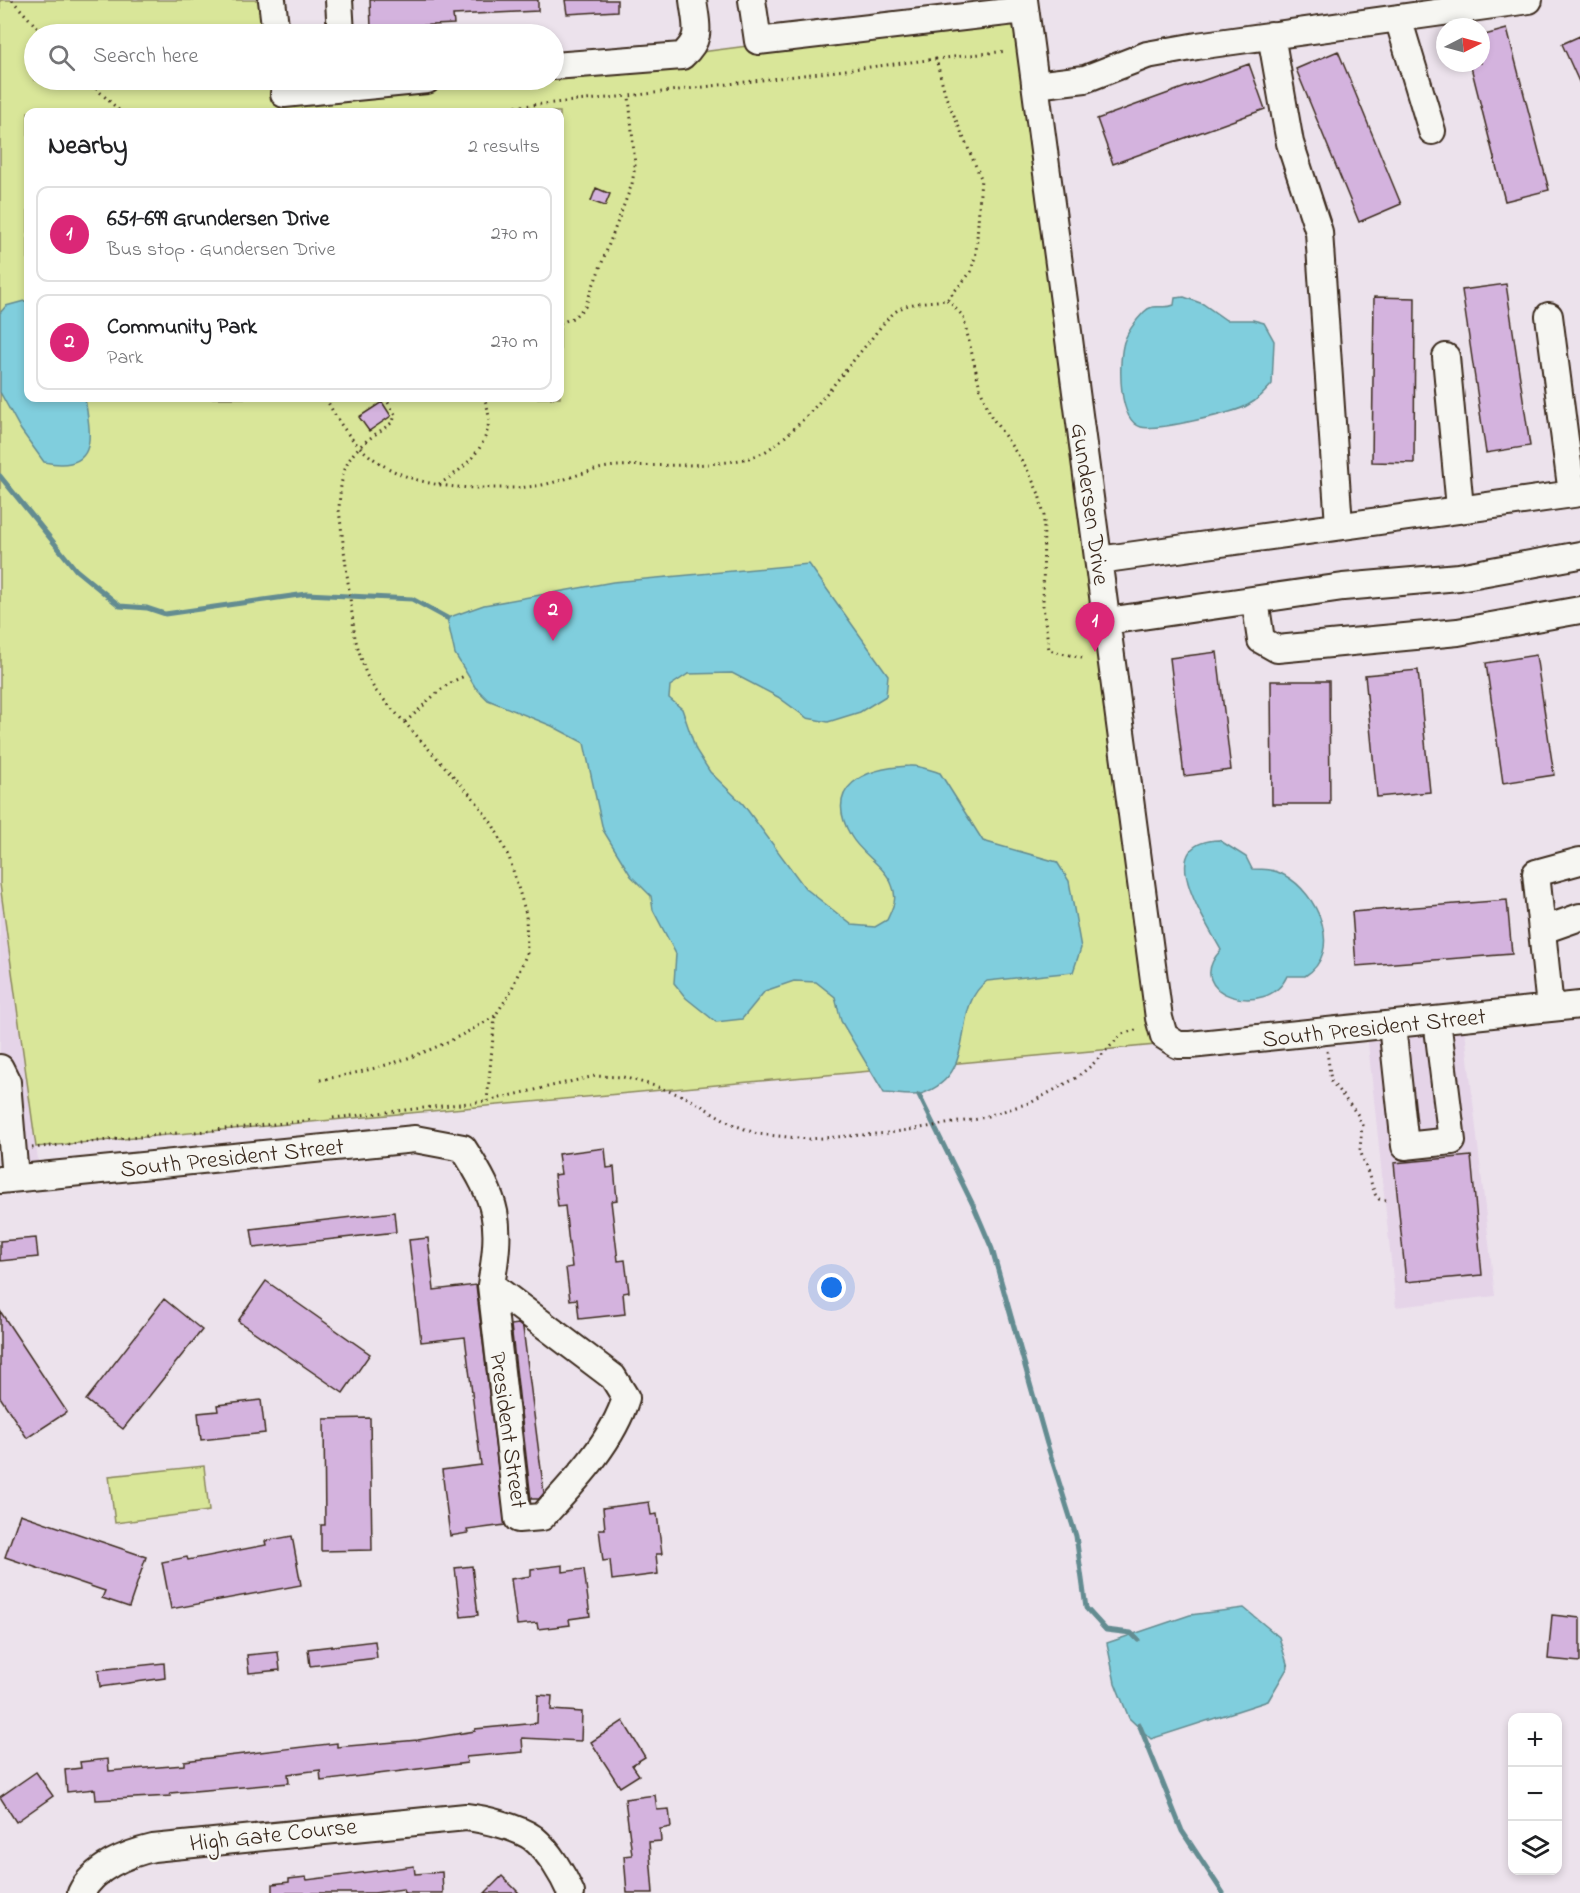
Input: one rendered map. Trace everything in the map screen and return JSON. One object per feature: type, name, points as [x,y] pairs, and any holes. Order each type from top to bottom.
[{"type":"street","points":[[272,0],[275,24]]},
{"type":"street","points":[[339,0],[340,24]]},
{"type":"street","points":[[564,65],[682,56],[693,47],[698,34],[693,0]]},
{"type":"street","points":[[752,0],[758,41],[1025,5]]},
{"type":"street","points":[[1035,85],[1085,79],[1147,55],[1271,35],[1528,0]]},
{"type":"street","name":"Gundersen Drive","points":[[1025,5],[1160,1027],[1169,1041]]},
{"type":"street","points":[[1398,18],[1432,131]]},
{"type":"street","points":[[1271,35],[1290,143],[1319,232],[1339,525]]},
{"type":"street","points":[[284,95],[311,90]]},
{"type":"street","points":[[1099,560],[1576,493],[1549,316]]},
{"type":"street","points":[[1446,357],[1460,508]]},
{"type":"street","points":[[1107,621],[1343,587],[1459,577],[1580,555]]},
{"type":"street","points":[[1255,600],[1261,640],[1277,649],[1458,632],[1580,610]]},
{"type":"street","points":[[1550,1008],[1536,873],[1580,861]]},
{"type":"street","points":[[1543,930],[1580,917]]},
{"type":"street","name":"South President Street","points":[[1169,1041],[1190,1045],[1580,1005]]},
{"type":"street","points":[[1392,1025],[1405,1146],[1417,1145],[1452,1141],[1437,1020]]},
{"type":"street","points":[[0,1068],[8,1082],[5,1111],[12,1150],[8,1179]]},
{"type":"street","name":"South President Street","points":[[8,1179],[414,1139],[463,1148]]},
{"type":"street","name":"President Street","points":[[463,1148],[487,1185],[497,1216],[498,1247],[490,1285],[518,1519],[542,1517],[575,1481],[620,1417],[626,1398],[613,1377],[490,1285]]},
{"type":"street","name":"High Gate Course","points":[[82,1892],[89,1880],[122,1857],[169,1845],[452,1817],[478,1818],[533,1838],[557,1868],[571,1893]]},
{"type":"path","points":[[12,0],[34,24]]},
{"type":"path","points":[[499,108],[629,96],[1007,51]]},
{"type":"path","points":[[329,402],[357,447],[394,473],[437,485],[516,488],[544,484],[611,466],[710,463],[752,458],[768,450],[784,437],[895,312],[921,302],[947,300],[971,272],[976,253],[981,178],[946,97],[936,59]]},
{"type":"path","points":[[98,90],[117,108]]},
{"type":"path","points":[[564,321],[573,318],[585,307],[632,184],[635,166],[629,96]]},
{"type":"path","points":[[947,300],[963,316],[980,388],[991,416],[1021,459],[1039,494],[1044,516],[1043,606],[1049,650],[1086,659]]},
{"type":"path","points":[[320,1080],[405,1061],[451,1042],[495,1016],[510,993],[527,952],[526,914],[509,857],[493,825],[475,800],[375,690],[366,674],[355,638],[339,510],[340,489],[344,470],[357,447],[393,422],[395,414],[388,402]]},
{"type":"path","points":[[437,485],[465,466],[485,439],[489,407],[486,402]]},
{"type":"path","points":[[405,722],[428,703],[438,690],[465,676]]},
{"type":"path","points":[[487,1101],[495,1016]]},
{"type":"path","points":[[333,1118],[487,1101],[596,1076],[623,1077],[655,1086],[688,1098],[740,1127],[775,1137],[809,1139],[889,1133],[1010,1111],[1076,1078],[1122,1034],[1146,1028]]},
{"type":"path","points":[[1327,1043],[1331,1080],[1358,1115],[1362,1125],[1360,1149],[1375,1194],[1379,1199],[1387,1200]]},
{"type":"path","points":[[195,1132],[314,1120]]},
{"type":"path","points":[[12,1150],[177,1134]]},
{"type":"shaded area","points":[[0,884],[39,1167],[0,1171]]},
{"type":"shaded area","points":[[1465,1031],[1495,1296],[1396,1307],[1367,1034]]},
{"type":"green space","points":[[0,0],[273,0],[277,24],[24,24],[24,90],[285,90],[287,106],[411,90],[564,90],[564,70],[1025,10],[1156,1045],[36,1147],[0,884]]},
{"type":"green space","points":[[204,1466],[209,1511],[115,1523],[109,1476]]},
{"type":"water","points":[[1184,297],[1203,304],[1226,320],[1253,320],[1264,323],[1274,341],[1272,384],[1255,401],[1240,408],[1178,424],[1141,427],[1133,422],[1124,403],[1121,378],[1124,342],[1134,323],[1148,309],[1174,305],[1175,298]]},
{"type":"water","points":[[24,301],[24,402],[86,402],[89,438],[83,457],[74,462],[62,464],[44,462],[21,430],[0,392],[0,313],[6,306]]},
{"type":"water","points":[[809,564],[888,675],[886,696],[860,712],[828,722],[807,718],[778,697],[732,673],[688,674],[670,686],[669,698],[682,709],[696,750],[710,772],[743,804],[805,888],[852,925],[875,927],[887,920],[895,899],[894,890],[889,878],[851,836],[843,819],[842,804],[845,792],[864,776],[877,771],[913,766],[940,773],[983,841],[1057,862],[1069,881],[1081,948],[1073,972],[987,981],[975,993],[969,1008],[958,1057],[952,1072],[940,1085],[917,1095],[884,1093],[841,1021],[835,997],[816,982],[794,981],[765,991],[742,1019],[716,1022],[686,998],[674,983],[676,954],[653,910],[651,896],[631,876],[603,830],[584,743],[552,726],[488,700],[475,687],[455,654],[447,618],[484,605],[613,582]]},
{"type":"water","points":[[1219,840],[1246,857],[1252,869],[1276,872],[1296,884],[1307,895],[1322,923],[1323,953],[1317,966],[1305,976],[1287,976],[1277,989],[1263,997],[1247,999],[1231,996],[1218,990],[1211,979],[1211,966],[1221,950],[1195,903],[1188,885],[1186,868],[1188,854],[1199,844]]},
{"type":"water","points":[[1244,1608],[1279,1637],[1288,1667],[1268,1701],[1151,1739],[1129,1718],[1115,1683],[1107,1643],[1190,1615]]},
{"type":"building","points":[[370,0],[538,0],[538,11],[453,15],[454,24],[371,24]]},
{"type":"building","points":[[565,0],[617,0],[617,11],[567,14]]},
{"type":"building","points":[[1507,29],[1549,190],[1505,201],[1472,72],[1490,72],[1490,34]]},
{"type":"building","points":[[1580,36],[1580,84],[1562,44]]},
{"type":"building","points":[[1338,51],[1401,204],[1359,222],[1296,69]]},
{"type":"building","points":[[1249,64],[1265,109],[1113,164],[1097,119]]},
{"type":"building","points":[[596,188],[610,194],[605,206],[591,201]]},
{"type":"building","points":[[1506,284],[1530,446],[1486,453],[1462,290]]},
{"type":"building","points":[[1374,297],[1415,298],[1414,463],[1372,462]]},
{"type":"building","points":[[382,402],[391,416],[369,431],[359,417]]},
{"type":"building","points":[[1217,652],[1231,770],[1184,776],[1170,658]]},
{"type":"building","points":[[1536,655],[1554,775],[1503,783],[1486,663]]},
{"type":"building","points":[[1418,670],[1430,792],[1377,797],[1365,675]]},
{"type":"building","points":[[1271,681],[1329,681],[1330,804],[1272,804]]},
{"type":"building","points":[[1507,900],[1512,954],[1356,966],[1352,912]]},
{"type":"building","points":[[605,1148],[607,1168],[614,1167],[617,1200],[611,1201],[618,1261],[625,1260],[629,1292],[623,1293],[625,1314],[579,1319],[577,1299],[570,1300],[566,1268],[572,1267],[565,1206],[558,1207],[554,1175],[561,1174],[558,1154]]},
{"type":"building","points":[[1471,1156],[1482,1275],[1406,1282],[1394,1163]]},
{"type":"building","points":[[394,1212],[396,1232],[254,1248],[251,1229]]},
{"type":"building","points":[[36,1238],[38,1257],[0,1261],[0,1241]]},
{"type":"building","points":[[428,1238],[434,1290],[476,1285],[505,1525],[467,1530],[468,1533],[450,1536],[442,1470],[481,1465],[465,1337],[421,1342],[409,1240]]},
{"type":"building","points":[[266,1281],[370,1354],[343,1393],[238,1321]]},
{"type":"building","points":[[164,1299],[202,1330],[123,1429],[86,1400]]},
{"type":"building","points":[[0,1311],[67,1412],[27,1438],[0,1397]]},
{"type":"building","points":[[518,1324],[523,1328],[544,1493],[539,1499],[531,1499],[511,1325]]},
{"type":"building","points":[[261,1400],[265,1433],[201,1440],[198,1413],[218,1411],[217,1405]]},
{"type":"building","points":[[370,1418],[372,1550],[321,1551],[321,1525],[325,1525],[324,1419]]},
{"type":"building","points":[[649,1502],[651,1515],[657,1514],[662,1554],[656,1554],[658,1574],[612,1580],[610,1560],[603,1561],[599,1529],[605,1529],[603,1508]]},
{"type":"building","points":[[20,1514],[146,1557],[129,1607],[102,1598],[105,1591],[5,1557]]},
{"type":"building","points":[[292,1536],[301,1585],[171,1609],[162,1562],[187,1557],[188,1560],[266,1545],[265,1541]]},
{"type":"building","points":[[563,1565],[563,1572],[584,1569],[590,1616],[569,1619],[570,1625],[538,1629],[537,1623],[517,1625],[511,1579],[531,1576],[531,1569]]},
{"type":"building","points":[[472,1566],[478,1615],[461,1617],[455,1568]]},
{"type":"building","points":[[1552,1615],[1580,1618],[1580,1662],[1548,1659]]},
{"type":"building","points":[[375,1641],[377,1658],[310,1666],[308,1649]]},
{"type":"building","points":[[278,1652],[280,1670],[249,1673],[247,1655]]},
{"type":"building","points":[[164,1663],[165,1678],[100,1687],[98,1670]]},
{"type":"building","points":[[538,1695],[552,1696],[551,1710],[582,1712],[581,1741],[522,1738],[523,1752],[466,1757],[467,1763],[321,1781],[320,1770],[288,1774],[289,1783],[170,1793],[171,1796],[96,1800],[95,1789],[67,1792],[65,1770],[81,1768],[80,1762],[108,1759],[109,1771],[184,1765],[184,1761],[337,1743],[337,1747],[418,1740],[475,1731],[475,1729],[537,1723]]},
{"type":"building","points":[[623,1721],[645,1757],[632,1765],[639,1775],[620,1787],[591,1742]]},
{"type":"building","points":[[36,1772],[53,1796],[16,1822],[0,1797]]},
{"type":"building","points":[[655,1795],[657,1810],[669,1809],[671,1827],[660,1829],[661,1841],[649,1842],[653,1893],[627,1893],[624,1856],[632,1855],[625,1799]]},
{"type":"building","points":[[414,1866],[415,1874],[442,1872],[443,1893],[404,1893],[403,1889],[374,1893],[273,1893],[273,1884],[289,1882],[289,1879],[306,1877],[307,1880]]},
{"type":"building","points":[[502,1876],[519,1893],[485,1893]]},
{"type":"waterway","points":[[0,476],[76,570],[120,606],[147,608],[165,614],[306,594],[412,599],[447,618]]},
{"type":"waterway","points":[[919,1095],[992,1249],[1047,1444],[1076,1536],[1086,1608],[1106,1630],[1131,1633],[1138,1640]]},
{"type":"waterway","points":[[1139,1724],[1182,1831],[1223,1893]]},
{"type":"place","name":"Community Park","points":[[553,641]]},
{"type":"place","name":"651-699 Grundersen Drive","points":[[1095,652]]}]
